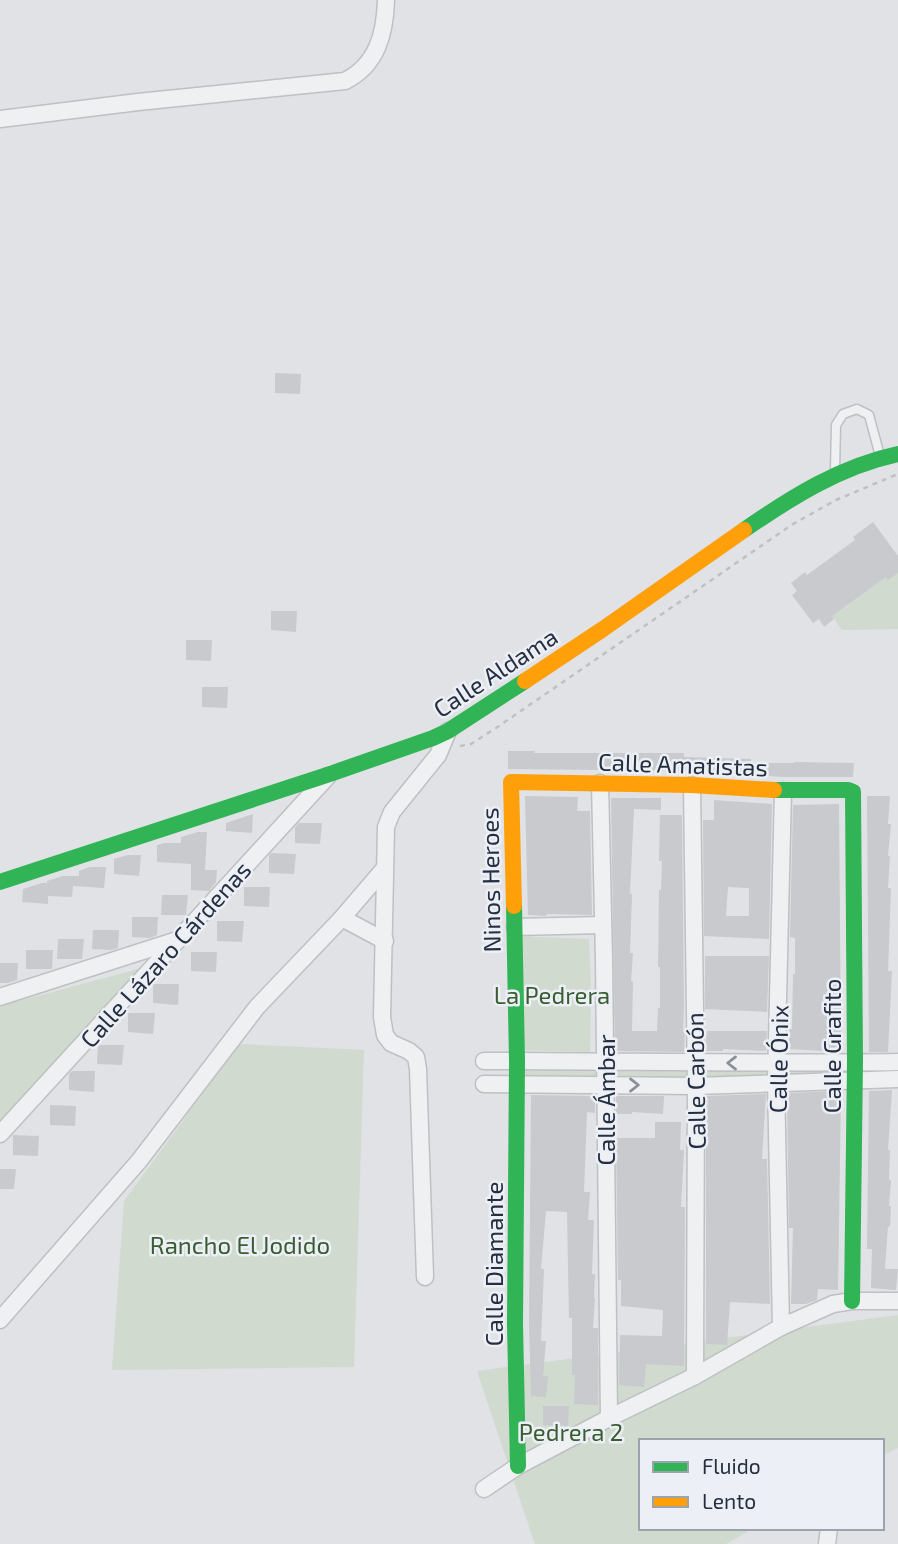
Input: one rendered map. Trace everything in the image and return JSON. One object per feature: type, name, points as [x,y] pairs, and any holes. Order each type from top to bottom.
[{"type":"street","points":[[0,119],[138,102],[345,82],[367,66],[378,46],[384,25],[386,0]]},
{"type":"street","name":"Calle Aldama","points":[[0,882],[330,774],[448,731],[622,616],[790,499],[835,474],[880,457],[898,454]]},
{"type":"street","points":[[425,1277],[418,1069],[416,1057],[391,1043],[385,1035],[382,1017],[384,869],[386,827],[393,813],[438,755],[448,731]]},
{"type":"street","name":"Calle Lázaro Cárdenas","points":[[0,1134],[330,774]]},
{"type":"street","name":"Calle Amatistas","points":[[511,782],[692,785],[853,792]]},
{"type":"street","name":"Ninos Heroes","points":[[511,782],[517,1061]]},
{"type":"street","name":"Calle Ámbar","points":[[600,783],[609,1418]]},
{"type":"street","name":"Calle Carbón","points":[[692,785],[696,1086],[695,1376]]},
{"type":"street","name":"Calle Ónix","points":[[781,1327],[776,1082],[783,790]]},
{"type":"street","name":"Calle Grafito","points":[[852,1301],[855,1062],[853,792]]},
{"type":"street","points":[[0,1320],[139,1161],[257,1007],[342,918],[384,869]]},
{"type":"street","points":[[342,918],[384,941]]},
{"type":"street","points":[[515,927],[603,925]]},
{"type":"street","points":[[0,997],[178,940]]},
{"type":"street","points":[[484,1061],[898,1062]]},
{"type":"street","name":"Calle Diamante","points":[[517,1061],[515,1324],[518,1466]]},
{"type":"street","points":[[484,1084],[696,1086],[898,1079]]},
{"type":"street","points":[[484,1489],[518,1466],[695,1376],[781,1327],[833,1304],[852,1301],[898,1301]]},
{"type":"lane","points":[[835,474],[836,425],[843,414],[857,410],[869,415],[880,457]]},
{"type":"path","points":[[438,755],[471,744],[496,728],[793,524],[836,500],[898,474]]},
{"type":"green space","points":[[898,573],[898,629],[842,630],[832,616],[886,577]]},
{"type":"green space","name":"La Pedrera","points":[[515,936],[589,939],[590,1052],[513,1050]]},
{"type":"green space","points":[[149,966],[0,1125],[0,1006]]},
{"type":"green space","name":"Rancho El Jodido","points":[[239,1044],[364,1050],[354,1367],[112,1370],[124,1201]]},
{"type":"green space","points":[[514,1066],[898,1068],[898,1077],[514,1081]]},
{"type":"green space","name":"Pedrera 2","points":[[898,1315],[898,1448],[884,1455],[884,1439],[639,1439],[639,1530],[750,1530],[726,1544],[535,1544],[477,1371]]},
{"type":"building","points":[[275,373],[301,374],[300,394],[275,393]]},
{"type":"building","points":[[873,522],[898,556],[898,573],[888,580],[886,577],[832,616],[834,619],[824,627],[819,619],[813,623],[792,595],[797,591],[791,583],[805,572],[807,575],[855,540],[853,537]]},
{"type":"building","points":[[271,611],[297,611],[296,632],[271,630]]},
{"type":"building","points":[[186,640],[212,640],[211,661],[186,660]]},
{"type":"building","points":[[202,687],[228,687],[227,708],[202,707]]},
{"type":"building","points":[[508,751],[684,753],[684,757],[751,759],[751,763],[854,763],[853,777],[783,777],[692,771],[508,769]]},
{"type":"building","points":[[525,796],[578,797],[577,811],[590,811],[592,915],[528,915]]},
{"type":"building","points":[[867,796],[890,796],[888,971],[892,971],[888,1052],[869,1052]]},
{"type":"building","points":[[611,798],[661,798],[661,810],[634,809],[630,894],[630,953],[633,953],[632,1031],[657,1031],[660,1008],[660,815],[682,815],[684,1052],[615,1051]]},
{"type":"building","points":[[714,800],[772,804],[769,939],[704,936],[703,820],[714,820]],"holes":[[[728,887],[749,888],[749,916],[726,916]]]},
{"type":"building","points":[[839,804],[841,1052],[789,1049],[795,974],[795,938],[790,937],[793,805]]},
{"type":"building","points":[[253,814],[252,833],[226,831],[226,823]]},
{"type":"building","points":[[299,823],[322,823],[320,844],[295,843],[295,827]]},
{"type":"building","points":[[207,832],[205,870],[217,870],[216,882],[209,891],[191,890],[191,864],[157,862],[157,845],[181,843],[181,837]]},
{"type":"building","points":[[271,853],[296,854],[294,874],[269,873]]},
{"type":"building","points":[[141,855],[139,876],[114,874],[114,859]]},
{"type":"building","points":[[90,867],[106,867],[104,888],[73,886],[72,897],[48,896],[48,904],[22,902],[23,889],[63,876],[79,876],[79,871]]},
{"type":"building","points":[[244,887],[270,887],[269,907],[244,906]]},
{"type":"building","points":[[162,895],[188,895],[186,915],[161,915]]},
{"type":"building","points":[[132,917],[158,917],[157,935],[150,938],[132,937]]},
{"type":"building","points":[[217,921],[244,921],[242,942],[217,941]]},
{"type":"building","points":[[93,930],[119,930],[118,948],[92,949]]},
{"type":"building","points":[[58,939],[84,939],[82,959],[57,959]]},
{"type":"building","points":[[26,950],[53,950],[52,969],[26,969]]},
{"type":"building","points":[[191,952],[217,952],[216,972],[191,971]]},
{"type":"building","points":[[705,956],[769,956],[767,1012],[705,1009]]},
{"type":"building","points":[[0,963],[18,963],[17,980],[0,983]]},
{"type":"building","points":[[153,984],[179,984],[178,1005],[153,1003]]},
{"type":"building","points":[[128,1013],[155,1013],[153,1034],[128,1032]]},
{"type":"building","points":[[706,1031],[767,1031],[766,1051],[706,1051]]},
{"type":"building","points":[[98,1045],[124,1045],[122,1065],[97,1064]]},
{"type":"building","points":[[72,1071],[95,1071],[94,1092],[69,1090],[69,1074]]},
{"type":"building","points":[[892,1090],[888,1150],[891,1206],[885,1269],[898,1269],[896,1290],[871,1288],[872,1249],[867,1249],[869,1091]]},
{"type":"building","points":[[841,1091],[838,1290],[818,1289],[817,1300],[806,1304],[791,1304],[793,1228],[789,1228],[787,1093]]},
{"type":"building","points":[[766,1094],[762,1159],[767,1159],[770,1304],[730,1302],[727,1345],[706,1344],[706,1096]]},
{"type":"building","points":[[531,1095],[595,1096],[595,1113],[587,1112],[584,1192],[590,1192],[588,1220],[594,1220],[593,1328],[598,1328],[598,1405],[574,1404],[567,1212],[546,1211],[541,1269],[544,1269],[541,1341],[546,1341],[543,1376],[548,1376],[546,1397],[531,1396]]},
{"type":"building","points":[[616,1096],[664,1096],[663,1114],[616,1114]]},
{"type":"building","points":[[50,1105],[76,1106],[75,1126],[50,1125]]},
{"type":"building","points":[[655,1122],[681,1122],[680,1150],[684,1150],[681,1207],[685,1207],[684,1366],[646,1364],[644,1387],[619,1385],[620,1335],[662,1336],[663,1310],[621,1306],[621,1280],[618,1280],[616,1138],[655,1138]]},
{"type":"building","points":[[13,1135],[39,1136],[38,1156],[13,1155]]},
{"type":"building","points":[[0,1169],[16,1169],[14,1189],[0,1189]]},
{"type":"building","points":[[543,1406],[569,1406],[568,1426],[543,1425]]},
{"type":"traffic: fast","points":[[744,530],[818,484],[857,466],[898,454]]},
{"type":"traffic: fast","points":[[0,882],[433,738],[525,681]]},
{"type":"traffic: fast","points":[[774,790],[853,792],[855,1062],[852,1301]]},
{"type":"traffic: fast","points":[[514,906],[518,1466]]},
{"type":"traffic: slow","points":[[525,681],[744,530]]},
{"type":"traffic: slow","points":[[514,906],[511,782],[692,785],[774,790]]}]
